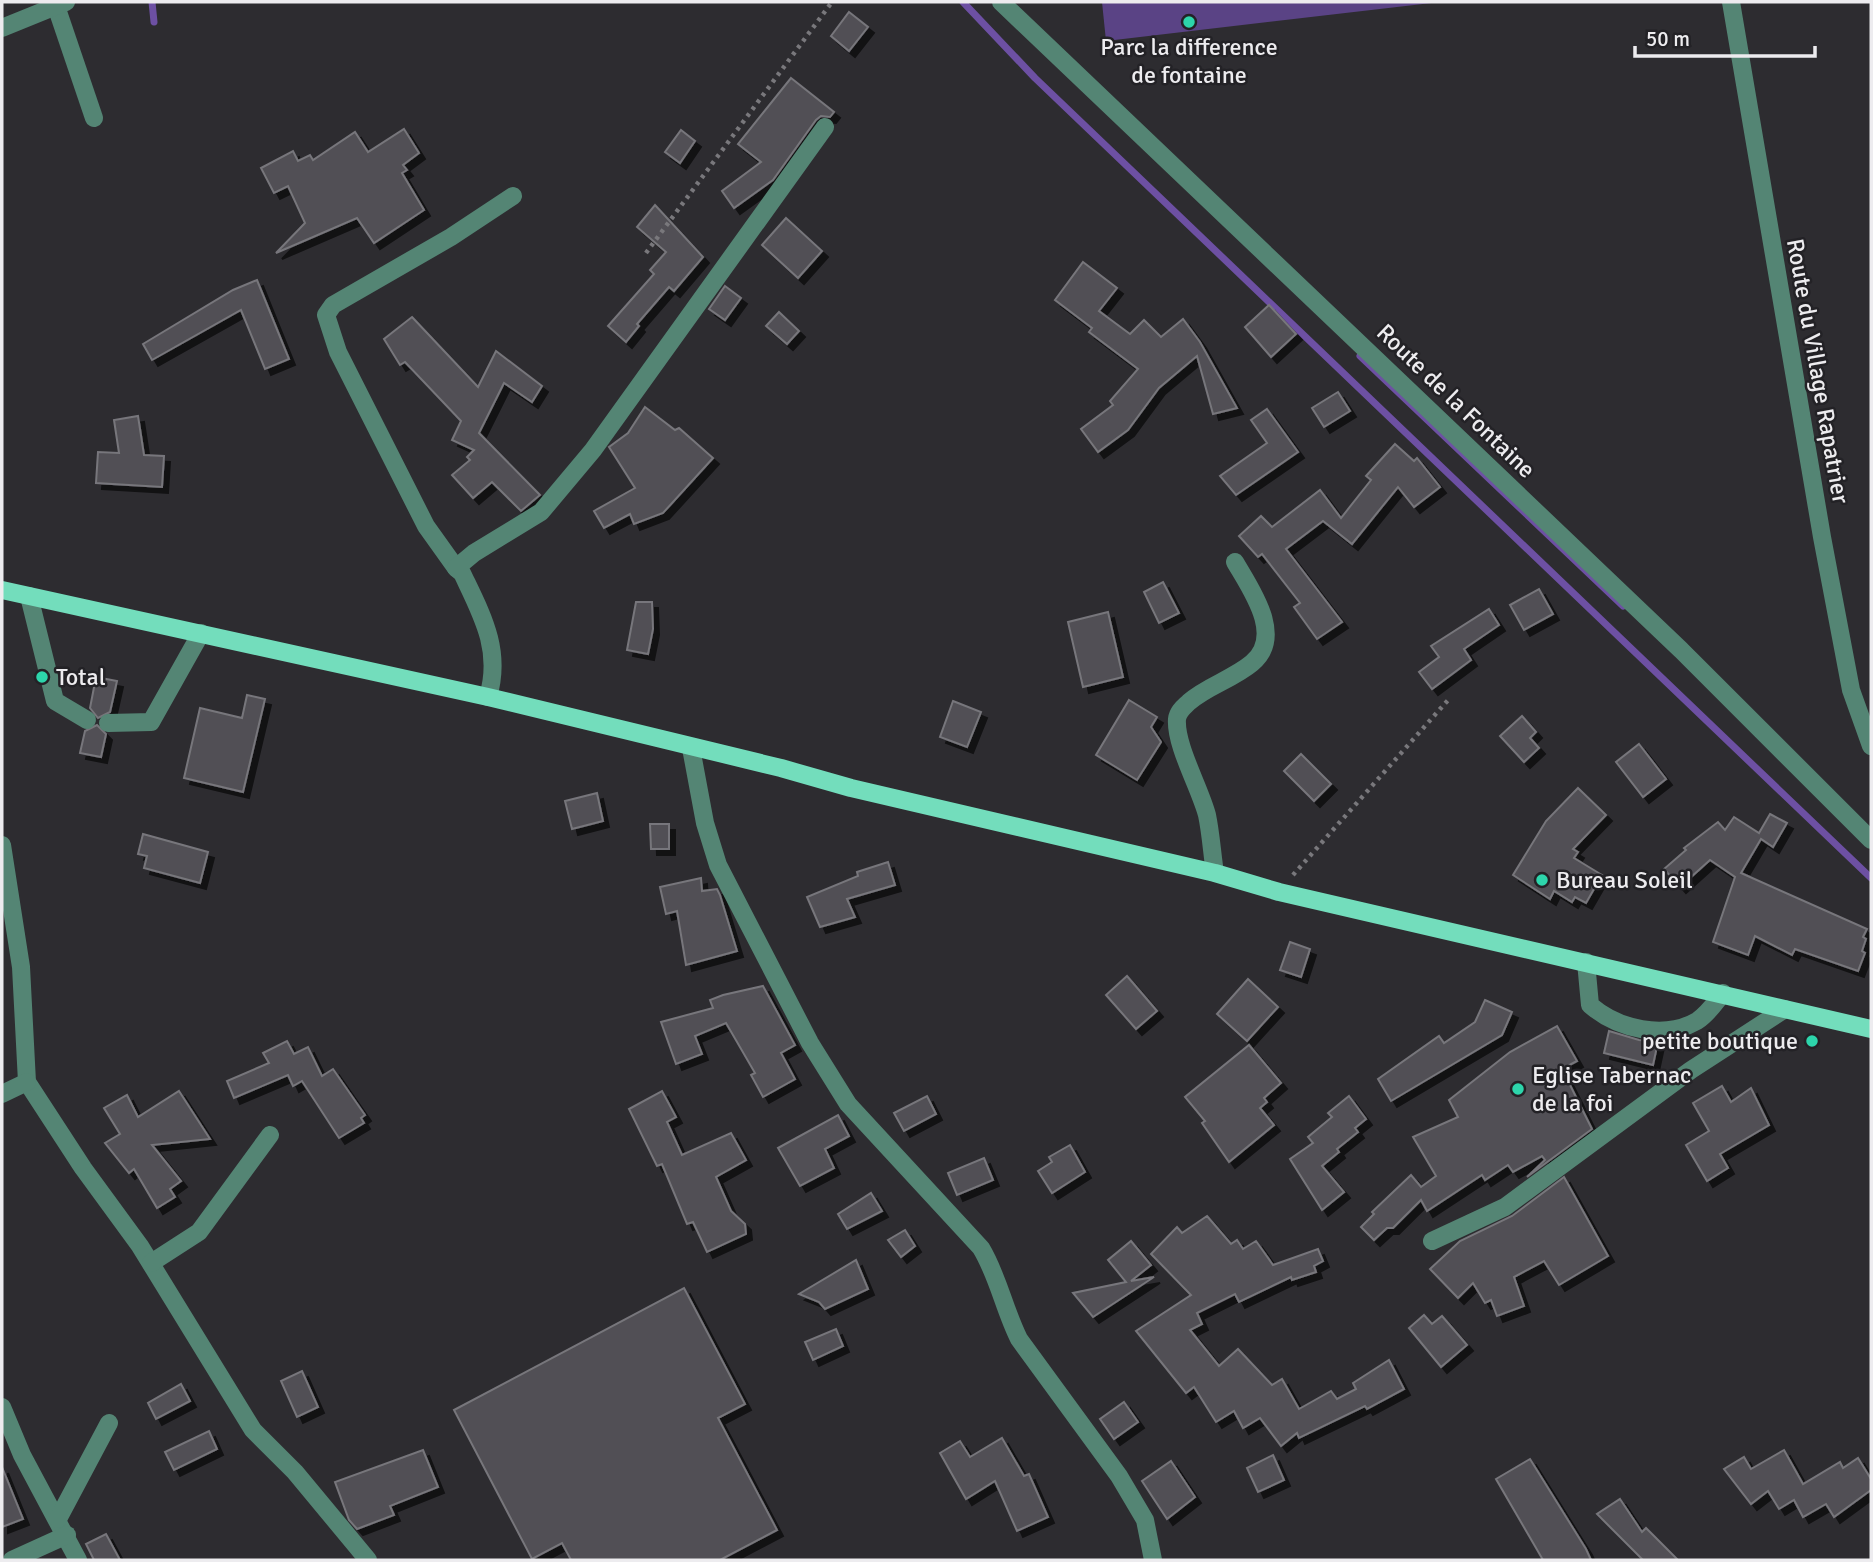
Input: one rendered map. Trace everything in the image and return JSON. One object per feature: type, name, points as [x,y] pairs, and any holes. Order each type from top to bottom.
[{"type":"main road","points":[[2,590],[488,697],[1215,873],[1279,892],[1871,1029]]},
{"type":"street","name":"Route de la Fontaine","points":[[1001,2],[1671,640],[1871,840]]},
{"type":"street","name":"Route du Village Rapatrier","points":[[1731,2],[1851,690],[1871,746]]},
{"type":"street","points":[[2,28],[62,4],[94,118]]},
{"type":"street","points":[[459,570],[474,553],[541,512],[593,450],[825,127]]},
{"type":"street","points":[[488,697],[495,666],[486,625],[459,570],[426,526],[338,352],[326,315],[333,305],[451,237],[513,196]]},
{"type":"street","points":[[1215,873],[1207,817],[1177,728],[1177,718],[1179,712],[1195,697],[1254,662],[1264,645],[1265,625],[1261,607],[1236,562]]},
{"type":"street","points":[[29,596],[55,701],[87,720]]},
{"type":"street","points":[[108,723],[151,722],[201,633]]},
{"type":"street","points":[[691,748],[705,823],[718,865],[810,1043],[848,1104],[981,1248],[990,1262],[1006,1314],[1019,1339],[1119,1476],[1145,1520],[1153,1560]]},
{"type":"street","points":[[2,845],[22,967],[27,1083],[151,1263],[253,1430],[295,1472],[368,1560]]},
{"type":"street","points":[[1586,962],[1590,1005],[1621,1025],[1672,1032],[1706,1015],[1723,993]]},
{"type":"street","points":[[1432,1241],[1505,1207],[1690,1070],[1785,1009]]},
{"type":"street","points":[[2,1094],[27,1083]]},
{"type":"street","points":[[151,1263],[199,1232],[270,1135]]},
{"type":"street","points":[[2,1407],[22,1455],[78,1560]]},
{"type":"street","points":[[58,1519],[108,1423]]},
{"type":"street","points":[[12,1560],[67,1535]]},
{"type":"path","points":[[646,253],[832,2]]},
{"type":"path","points":[[1279,892],[1449,699]]},
{"type":"shaded area","name":"Parc la difference de fontaine","points":[[1102,2],[1440,2],[1106,41]]},
{"type":"building","points":[[849,12],[868,27],[849,51],[831,36]]},
{"type":"building","points":[[791,78],[834,112],[830,117],[821,116],[816,120],[773,180],[734,208],[722,191],[761,162],[738,144]]},
{"type":"building","points":[[404,129],[419,153],[403,165],[407,170],[402,173],[424,210],[374,243],[357,218],[276,253],[305,223],[288,186],[274,193],[261,168],[293,151],[298,161],[310,155],[313,160],[355,132],[368,152]]},
{"type":"building","points":[[681,130],[695,141],[680,163],[665,152]]},
{"type":"building","points":[[655,205],[703,257],[674,291],[669,287],[637,324],[639,326],[626,342],[608,326],[654,274],[650,270],[666,252],[637,227]]},
{"type":"building","points":[[786,218],[822,251],[798,278],[762,245]]},
{"type":"building","points":[[1083,262],[1117,288],[1099,311],[1130,334],[1144,320],[1161,337],[1183,319],[1200,342],[1237,408],[1213,414],[1197,356],[1159,388],[1128,430],[1098,452],[1081,429],[1113,405],[1110,401],[1138,369],[1089,332],[1092,328],[1055,300]]},
{"type":"building","points":[[257,280],[289,359],[265,369],[241,310],[152,360],[143,344],[233,290]]},
{"type":"building","points":[[725,286],[741,298],[725,320],[709,309]]},
{"type":"building","points":[[1269,305],[1296,334],[1271,357],[1245,327]]},
{"type":"building","points":[[779,312],[799,331],[787,344],[766,326]]},
{"type":"building","points":[[412,317],[478,387],[496,351],[542,386],[532,402],[504,383],[479,433],[540,495],[521,511],[492,482],[473,498],[452,475],[470,460],[467,457],[474,450],[452,440],[461,421],[405,362],[400,365],[384,339]]},
{"type":"building","points":[[1338,392],[1350,411],[1324,427],[1312,408]]},
{"type":"building","points":[[645,407],[675,430],[679,428],[713,458],[663,513],[634,524],[630,514],[604,528],[594,511],[635,488],[609,447],[628,433]]},
{"type":"building","points":[[1267,409],[1298,452],[1236,495],[1220,476],[1267,443],[1251,420]]},
{"type":"building","points":[[138,416],[144,455],[164,456],[162,487],[96,483],[98,452],[119,453],[114,420]]},
{"type":"building","points":[[1395,444],[1414,461],[1417,458],[1440,487],[1414,507],[1398,487],[1352,544],[1323,521],[1286,549],[1342,622],[1317,639],[1294,607],[1300,603],[1262,554],[1258,557],[1239,536],[1261,516],[1272,527],[1320,490],[1341,518],[1371,480],[1366,476]]},
{"type":"building","points":[[1163,582],[1179,613],[1159,623],[1144,592]]},
{"type":"building","points":[[1539,589],[1553,614],[1524,630],[1510,605]]},
{"type":"building","points":[[636,602],[652,602],[653,629],[648,654],[627,650]]},
{"type":"building","points":[[1489,609],[1499,625],[1464,649],[1471,660],[1432,689],[1419,672],[1439,657],[1431,646]]},
{"type":"building","points":[[1108,612],[1123,677],[1083,687],[1068,622]]},
{"type":"building","points":[[96,677],[117,681],[110,712],[98,718],[90,708]]},
{"type":"building","points":[[247,695],[265,699],[243,792],[184,778],[200,708],[242,718]]},
{"type":"building","points":[[1129,700],[1157,717],[1151,727],[1161,742],[1137,780],[1096,755]]},
{"type":"building","points":[[953,701],[981,712],[967,747],[940,737]]},
{"type":"building","points":[[1522,716],[1536,732],[1530,738],[1539,748],[1524,762],[1500,736]]},
{"type":"building","points":[[97,725],[106,734],[101,757],[80,753],[85,731]]},
{"type":"building","points":[[1639,744],[1666,779],[1643,797],[1616,762]]},
{"type":"building","points":[[1301,754],[1331,784],[1314,801],[1284,771]]},
{"type":"building","points":[[1578,788],[1606,815],[1573,849],[1578,852],[1574,858],[1602,875],[1586,903],[1575,897],[1572,902],[1554,891],[1550,899],[1513,875],[1546,821]]},
{"type":"building","points":[[597,793],[603,821],[572,829],[565,801]]},
{"type":"building","points":[[1770,814],[1787,823],[1773,847],[1761,839],[1741,873],[1867,929],[1863,937],[1866,939],[1862,951],[1865,953],[1858,971],[1795,949],[1792,955],[1755,936],[1748,955],[1713,942],[1735,877],[1710,860],[1680,887],[1664,869],[1686,850],[1684,848],[1718,822],[1725,830],[1734,817],[1759,833]]},
{"type":"building","points":[[650,824],[669,824],[669,849],[651,849]]},
{"type":"building","points":[[143,834],[208,852],[200,883],[144,868],[147,856],[138,854]]},
{"type":"building","points":[[888,862],[895,885],[847,899],[855,917],[820,927],[807,897],[858,876],[857,872]]},
{"type":"building","points":[[701,878],[702,891],[717,889],[720,895],[737,951],[686,965],[677,911],[666,914],[660,887]]},
{"type":"building","points":[[1290,942],[1310,949],[1301,977],[1280,970]]},
{"type":"building","points":[[1127,976],[1157,1011],[1136,1029],[1106,995]]},
{"type":"building","points":[[1248,979],[1278,1007],[1247,1041],[1217,1014]]},
{"type":"building","points":[[763,986],[795,1045],[781,1053],[795,1079],[763,1097],[751,1075],[755,1073],[726,1023],[695,1036],[702,1054],[676,1064],[661,1022],[713,1008],[710,1000],[723,995]]},
{"type":"building","points":[[1485,1000],[1512,1012],[1502,1035],[1391,1101],[1378,1079],[1439,1036],[1444,1043],[1475,1022]]},
{"type":"building","points":[[1557,1026],[1577,1061],[1562,1069],[1592,1129],[1527,1177],[1545,1160],[1542,1156],[1513,1172],[1508,1165],[1485,1180],[1482,1175],[1427,1211],[1421,1200],[1393,1228],[1387,1228],[1374,1240],[1361,1227],[1374,1214],[1372,1212],[1411,1175],[1421,1187],[1436,1176],[1413,1137],[1458,1117],[1449,1100],[1510,1052]]},
{"type":"building","points":[[1609,1031],[1639,1040],[1658,1042],[1653,1065],[1604,1053]]},
{"type":"building","points":[[287,1041],[294,1054],[308,1047],[322,1076],[333,1069],[365,1115],[361,1118],[364,1123],[339,1138],[302,1081],[293,1086],[288,1075],[234,1098],[227,1081],[269,1063],[263,1053]]},
{"type":"building","points":[[1249,1045],[1281,1083],[1264,1098],[1267,1102],[1260,1108],[1274,1125],[1229,1162],[1202,1123],[1205,1121],[1185,1097]]},
{"type":"building","points":[[1722,1086],[1731,1102],[1751,1088],[1769,1125],[1720,1154],[1728,1168],[1707,1181],[1686,1145],[1709,1131],[1693,1103]]},
{"type":"building","points":[[179,1091],[210,1139],[152,1145],[181,1181],[170,1189],[175,1197],[157,1208],[134,1169],[129,1173],[105,1143],[120,1134],[104,1108],[127,1095],[138,1117]]},
{"type":"building","points":[[662,1091],[676,1117],[667,1122],[682,1155],[731,1133],[746,1160],[716,1177],[731,1211],[745,1224],[746,1234],[707,1252],[693,1222],[687,1224],[662,1164],[657,1166],[629,1109]]},
{"type":"building","points":[[927,1096],[936,1114],[904,1131],[894,1113]]},
{"type":"building","points":[[1349,1096],[1366,1119],[1355,1128],[1358,1132],[1322,1166],[1344,1192],[1322,1210],[1290,1159],[1313,1143],[1308,1137],[1332,1117],[1328,1113]]},
{"type":"building","points":[[838,1115],[849,1136],[825,1149],[834,1168],[800,1186],[778,1148]]},
{"type":"building","points":[[1070,1145],[1085,1172],[1052,1193],[1038,1171],[1052,1162],[1049,1157]]},
{"type":"building","points":[[984,1158],[993,1180],[957,1195],[948,1173]]},
{"type":"building","points":[[1564,1177],[1608,1256],[1559,1285],[1544,1261],[1514,1277],[1524,1306],[1497,1316],[1491,1300],[1485,1303],[1473,1283],[1458,1298],[1430,1269],[1460,1241],[1512,1216]]},
{"type":"building","points":[[871,1193],[882,1211],[847,1229],[838,1214]]},
{"type":"building","points":[[1207,1216],[1231,1244],[1237,1240],[1243,1249],[1256,1241],[1273,1265],[1318,1249],[1323,1261],[1314,1266],[1316,1272],[1292,1280],[1291,1277],[1239,1302],[1235,1294],[1197,1313],[1202,1324],[1190,1330],[1219,1366],[1238,1349],[1272,1385],[1282,1379],[1299,1409],[1331,1391],[1337,1399],[1356,1389],[1353,1383],[1389,1360],[1404,1389],[1367,1409],[1365,1406],[1299,1438],[1297,1433],[1281,1446],[1260,1418],[1243,1428],[1234,1411],[1216,1422],[1194,1387],[1186,1393],[1136,1331],[1191,1295],[1151,1254],[1177,1227],[1182,1233]]},
{"type":"building","points":[[905,1230],[915,1246],[901,1257],[888,1240]]},
{"type":"building","points":[[1131,1241],[1151,1265],[1131,1281],[1154,1277],[1093,1317],[1073,1293],[1126,1282],[1108,1260]]},
{"type":"building","points":[[856,1260],[868,1289],[825,1309],[819,1302],[799,1294]]},
{"type":"building","points":[[684,1288],[745,1404],[718,1418],[777,1530],[720,1560],[571,1560],[562,1543],[532,1559],[454,1410]]},
{"type":"building","points":[[1424,1315],[1432,1324],[1442,1316],[1467,1345],[1441,1367],[1409,1328]]},
{"type":"building","points":[[836,1329],[843,1346],[813,1360],[805,1342]]},
{"type":"building","points":[[302,1371],[318,1407],[297,1417],[281,1381]]},
{"type":"building","points":[[181,1384],[190,1401],[156,1419],[148,1403]]},
{"type":"building","points":[[1124,1402],[1138,1422],[1114,1439],[1100,1419]]},
{"type":"building","points":[[209,1431],[217,1449],[174,1470],[165,1452]]},
{"type":"building","points":[[1002,1438],[1024,1476],[1029,1474],[1048,1517],[1017,1531],[995,1481],[966,1499],[940,1453],[960,1441],[970,1457]]},
{"type":"building","points":[[423,1450],[438,1487],[390,1506],[394,1515],[357,1529],[349,1520],[335,1482]]},
{"type":"building","points":[[1784,1450],[1803,1484],[1840,1462],[1843,1468],[1858,1458],[1871,1479],[1871,1490],[1834,1517],[1826,1504],[1803,1517],[1794,1500],[1779,1509],[1768,1491],[1751,1504],[1724,1469],[1744,1457],[1751,1469]]},
{"type":"building","points":[[1273,1455],[1284,1480],[1258,1492],[1247,1468]]},
{"type":"building","points":[[1530,1459],[1591,1560],[1543,1560],[1496,1479]]},
{"type":"building","points":[[1171,1461],[1195,1497],[1167,1519],[1142,1481]]},
{"type":"building","points":[[2,1467],[23,1519],[2,1527]]},
{"type":"building","points":[[1620,1499],[1642,1532],[1646,1528],[1678,1560],[1643,1560],[1597,1514]]},
{"type":"building","points":[[106,1534],[120,1560],[94,1560],[86,1544]]},
{"type":"waterway","points":[[152,2],[154,22]]},
{"type":"waterway","points":[[963,2],[1035,78],[1871,878]]},
{"type":"waterway","points":[[1360,356],[1623,606]]},
{"type":"place","name":"Parc la difference de fontaine","points":[[1189,22]]},
{"type":"place","name":"Total","points":[[42,677]]},
{"type":"place","name":"Bureau Soleil","points":[[1542,880]]},
{"type":"place","name":"petite boutique","points":[[1812,1041]]},
{"type":"place","name":"Eglise Tabernac de la foi","points":[[1518,1089]]}]
